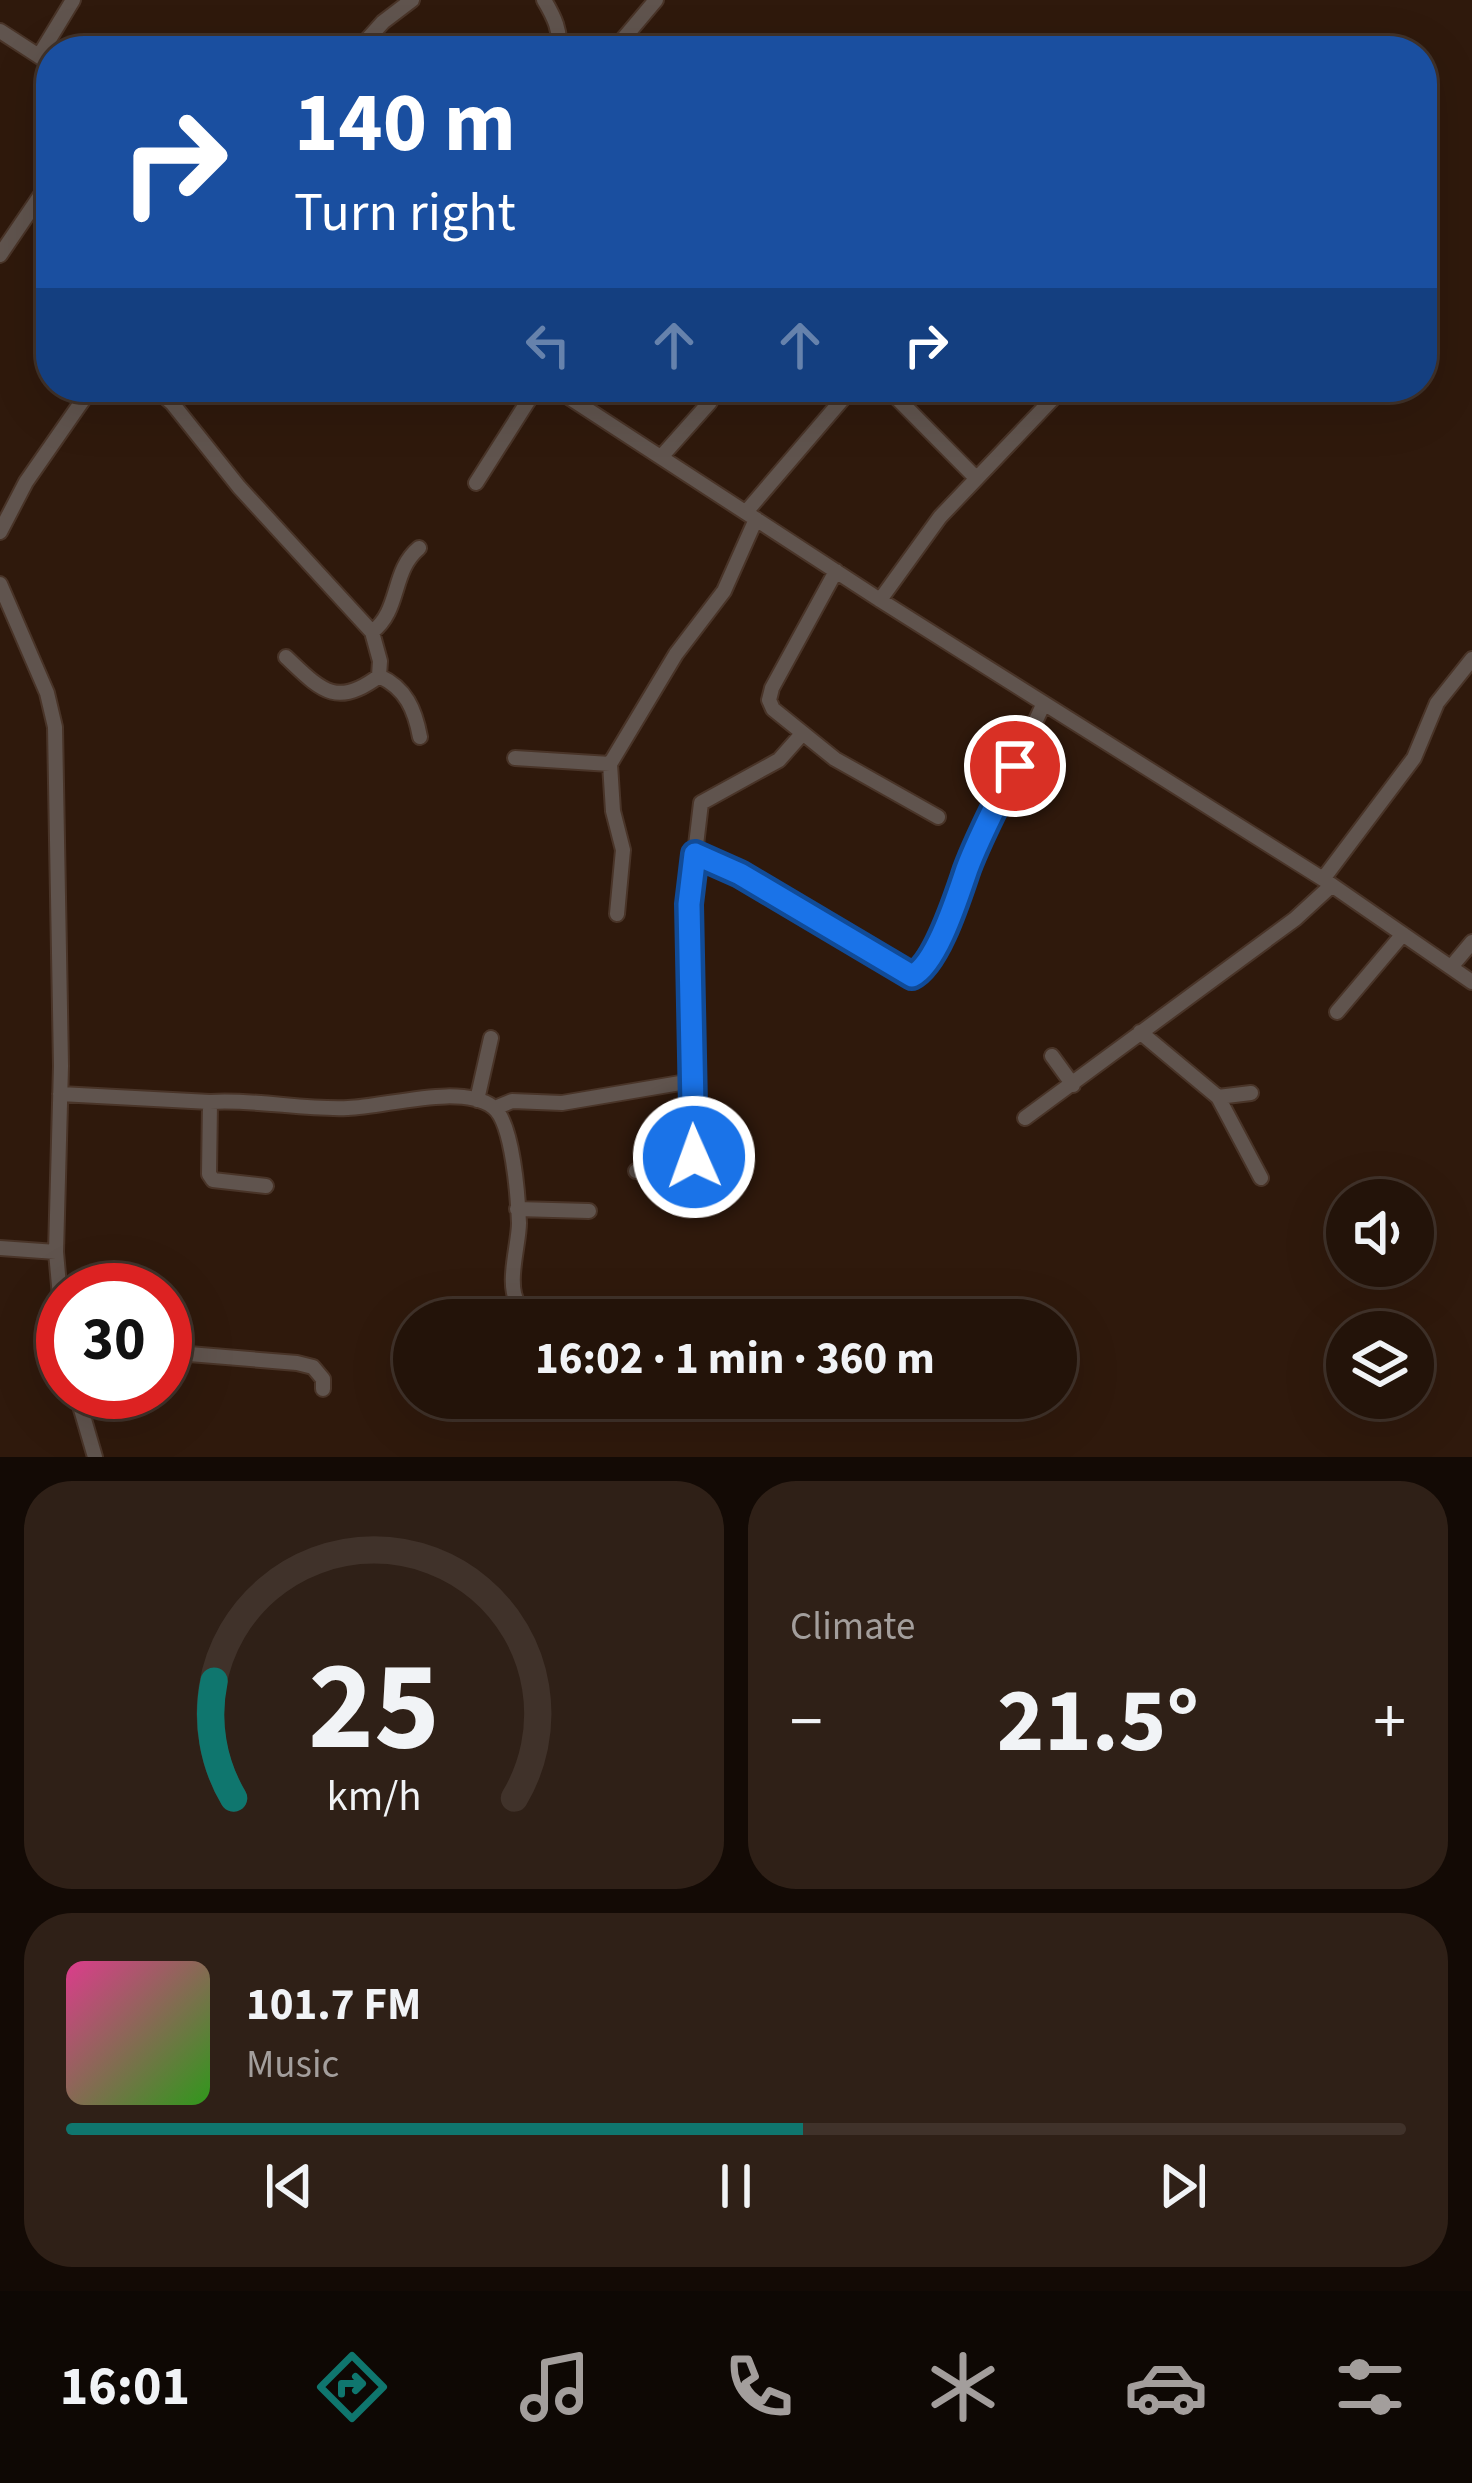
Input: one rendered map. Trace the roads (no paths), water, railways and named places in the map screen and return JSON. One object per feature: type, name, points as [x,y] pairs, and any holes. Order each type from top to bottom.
[{"type":"street","points":[[56,36],[73,0]]},
{"type":"street","points":[[370,36],[412,0]]},
{"type":"street","points":[[544,0],[558,36]]},
{"type":"street","points":[[626,36],[656,0]]},
{"type":"street","points":[[0,31],[36,54]]},
{"type":"street","points":[[0,255],[36,202]]},
{"type":"street","points":[[0,532],[26,482],[82,402]]},
{"type":"street","points":[[170,402],[284,538],[372,632],[379,676]]},
{"type":"street","points":[[476,483],[527,402]]},
{"type":"street","points":[[577,402],[836,572],[1328,882],[1472,982]]},
{"type":"street","points":[[661,457],[710,402]]},
{"type":"street","points":[[616,914],[623,850],[613,811],[610,764],[676,654],[724,591],[751,516],[841,402]]},
{"type":"street","points":[[901,402],[976,478]]},
{"type":"street","points":[[880,600],[905,559],[1049,402]]},
{"type":"street","points":[[372,632],[388,616],[403,567],[419,548]]},
{"type":"street","points":[[836,572],[769,700],[773,709],[835,759],[938,817]]},
{"type":"street","points":[[0,584],[47,693],[55,727],[60,1094],[57,1263]]},
{"type":"street","points":[[286,657],[329,693],[347,694],[379,676]]},
{"type":"street","points":[[1025,1118],[1295,919],[1328,882],[1414,758],[1437,704],[1472,659]]},
{"type":"street","points":[[379,676],[400,689],[410,703],[420,737]]},
{"type":"street","points":[[695,854],[796,906],[906,974],[918,974],[953,910],[1043,704]]},
{"type":"street","points":[[636,1171],[675,1169],[694,1157],[689,904],[701,803],[766,769],[802,734]]},
{"type":"street","points":[[515,758],[610,764]]},
{"type":"street","points":[[1337,1012],[1403,934]]},
{"type":"street","points":[[1451,968],[1472,942]]},
{"type":"street","points":[[1140,1032],[1218,1097],[1261,1178]]},
{"type":"street","points":[[477,1100],[491,1038]]},
{"type":"street","points":[[1052,1056],[1073,1085]]},
{"type":"street","points":[[495,1108],[512,1101],[562,1102],[692,1081]]},
{"type":"street","points":[[1218,1097],[1251,1093]]},
{"type":"street","points":[[60,1094],[262,1100],[347,1108],[434,1097],[477,1100],[495,1108],[512,1154],[518,1210],[516,1299]]},
{"type":"street","points":[[210,1102],[209,1174],[213,1180],[266,1186]]},
{"type":"street","points":[[518,1210],[589,1211]]},
{"type":"street","points":[[0,1248],[56,1252]]},
{"type":"street","points":[[192,1354],[313,1367],[323,1378],[323,1389]]},
{"type":"street","points":[[84,1419],[95,1457]]}]
